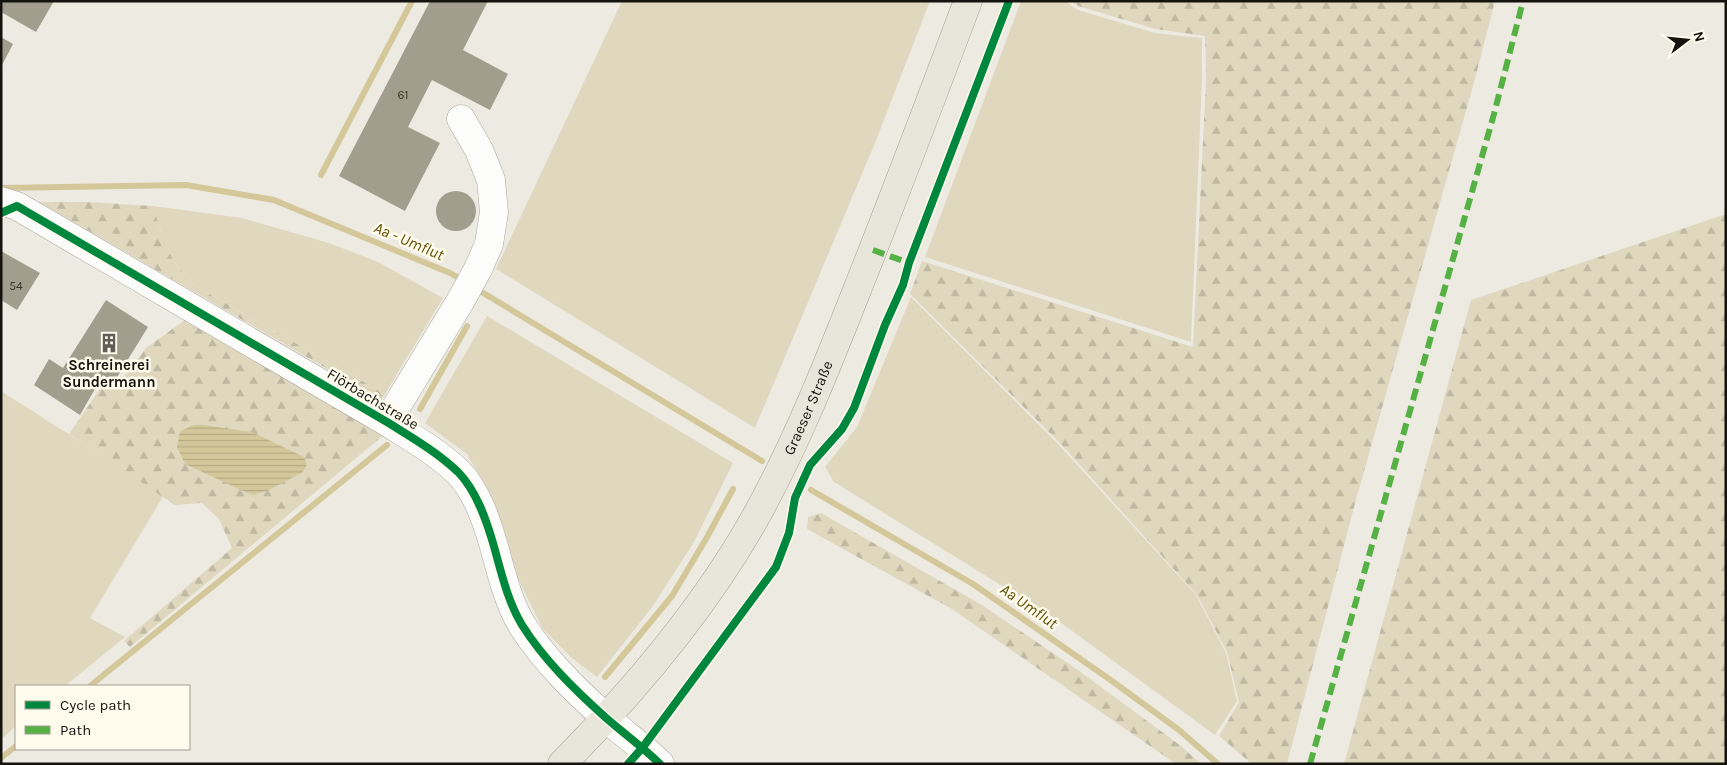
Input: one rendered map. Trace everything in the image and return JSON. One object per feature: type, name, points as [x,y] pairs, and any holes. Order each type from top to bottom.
[{"type":"main road","name":"Graeser Straße","points":[[562,764],[607,719],[704,600],[753,521],[792,448],[834,349],[968,1]]},
{"type":"street","points":[[387,422],[461,300],[489,244],[494,212],[491,180],[479,150],[460,119]]},
{"type":"street","name":"Flörbachstraße","points":[[1,200],[17,206],[387,422],[424,445],[459,473],[483,514],[506,590],[521,624],[545,656],[578,692],[607,719],[643,747],[660,764]]},
{"type":"green space","points":[[622,1],[930,1],[875,143],[755,428],[496,269]]},
{"type":"green space","points":[[1021,1],[1065,1],[1078,10],[1155,33],[1202,38],[1202,80],[1191,342],[925,257]]},
{"type":"green space","points":[[1071,1],[1495,1],[1475,79],[1354,507],[1287,764],[1252,764],[1219,736],[1239,702],[1227,652],[1197,595],[1060,443],[910,294],[922,261],[1193,347],[1206,79],[1205,36],[1155,29],[1078,6]]},
{"type":"green space","points":[[39,202],[88,202],[153,206],[163,238],[174,262],[197,287],[385,394],[381,400]]},
{"type":"green space","points":[[153,206],[242,218],[329,243],[378,262],[443,298],[385,394],[197,287],[174,262],[163,238]]},
{"type":"green space","points":[[1726,214],[1726,764],[1344,764],[1471,300]]},
{"type":"green space","points":[[911,297],[1059,445],[1196,595],[1226,653],[1237,701],[1215,735],[1057,620],[834,482],[825,467],[857,427]]},
{"type":"green space","points":[[487,316],[733,463],[694,542],[653,606],[597,677],[573,659],[543,629],[516,575],[490,495],[467,454],[425,423]]},
{"type":"green space","points":[[189,317],[385,434],[130,647],[124,641],[232,548],[219,519],[202,503],[175,505],[69,434],[104,383],[116,387],[146,348]]},
{"type":"green space","points":[[1,391],[164,495],[90,618],[125,637],[66,685],[15,685],[15,727],[4,737],[1,735]]},
{"type":"green space","points":[[821,513],[982,605],[1078,670],[1181,746],[1201,764],[1176,764],[952,609],[807,529],[808,517]]},
{"type":"shaded area","points":[[194,425],[252,432],[304,457],[307,464],[303,472],[269,490],[252,495],[185,464],[177,447],[180,431]]},
{"type":"building","points":[[1,1],[54,1],[36,32],[1,12]]},
{"type":"building","points":[[430,1],[488,1],[463,50],[508,74],[490,110],[432,80],[408,127],[440,143],[405,211],[339,176]]},
{"type":"building","points":[[1,37],[13,44],[1,67]]},
{"type":"building","points":[[460,191],[467,194],[473,200],[476,211],[475,219],[467,228],[460,231],[452,231],[445,228],[437,219],[436,207],[439,200],[448,192]]},
{"type":"building","points":[[1,251],[40,273],[17,310],[1,300]]},
{"type":"building","name":"Schreinerei Sundermann","points":[[106,300],[148,327],[114,382],[103,375],[80,415],[34,385],[49,359],[63,368]]},
{"type":"waterway","points":[[321,175],[412,1]]},
{"type":"waterway","name":"Aa - Umflut","points":[[1,188],[186,185],[274,200],[450,273],[464,281]]},
{"type":"waterway","name":"Aa - Umflut","points":[[475,288],[762,461]]},
{"type":"waterway","points":[[420,409],[467,326]]},
{"type":"waterway","points":[[91,685],[387,445]]},
{"type":"waterway","points":[[605,677],[672,596],[733,489]]},
{"type":"waterway","name":"Aa Umflut","points":[[811,490],[973,584],[1179,730],[1218,764]]},
{"type":"waterway","points":[[1,758],[15,747]]},
{"type":"marked path","points":[[1310,764],[1494,114],[1523,1]]},
{"type":"marked path","points":[[873,250],[909,263]]},
{"type":"cycle path","points":[[628,764],[643,747],[776,567],[789,533],[795,498],[810,465],[842,429],[854,408],[885,325],[903,285],[909,263],[1009,1]]},
{"type":"cycle path","points":[[1,213],[17,206],[387,422],[424,445],[450,465],[464,479],[480,505],[508,595],[522,625],[531,638],[560,674],[582,696],[660,764]]},
{"type":"place","name":"Schreinerei Sundermann","points":[[109,343]]}]
